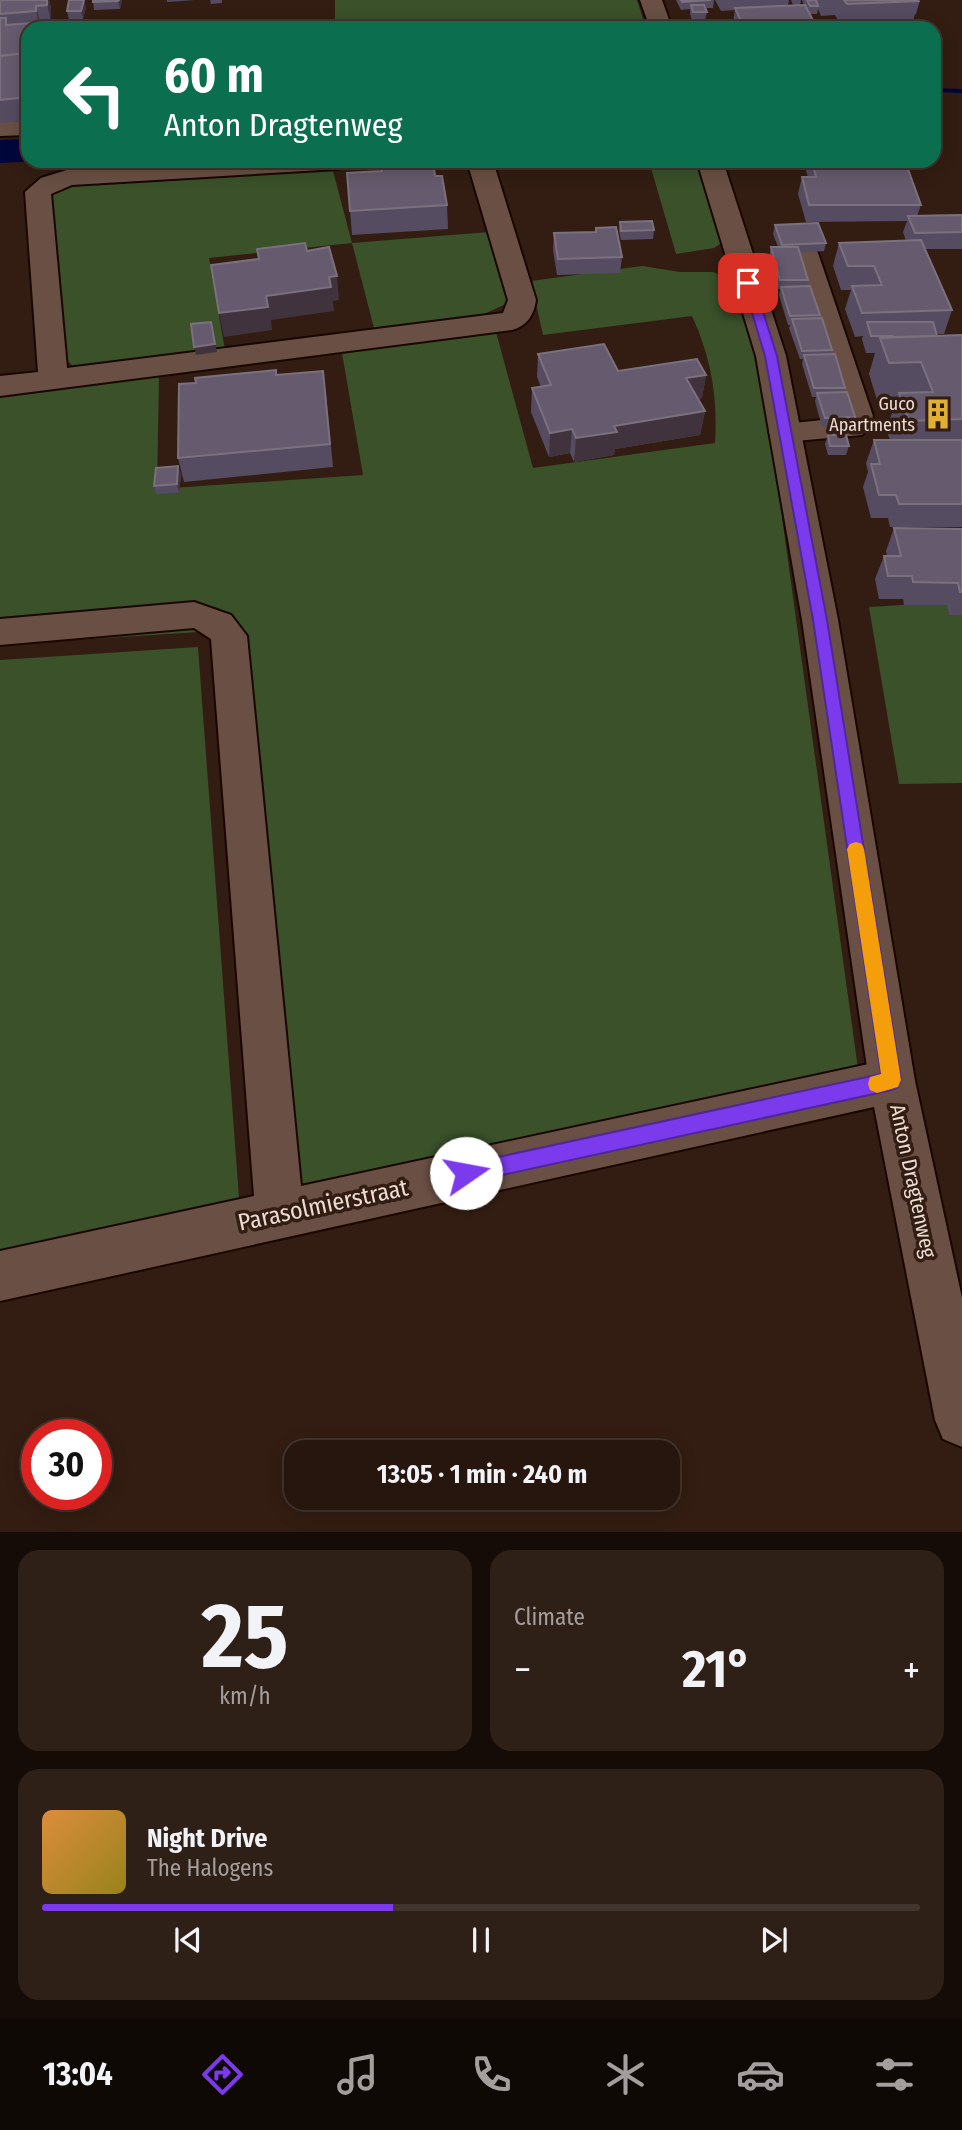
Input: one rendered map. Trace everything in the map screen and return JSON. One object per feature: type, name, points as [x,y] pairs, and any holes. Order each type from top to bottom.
[{"type":"street","points":[[651,0],[658,21]]},
{"type":"street","points":[[0,130],[21,128]]},
{"type":"street","points":[[53,379],[38,192],[50,183],[70,177],[221,168]]},
{"type":"street","points":[[0,386],[512,321],[520,311],[522,300],[482,168]]},
{"type":"street","name":"Anton Dragtenweg","points":[[712,168],[771,356],[820,620],[892,1080],[962,1420]]},
{"type":"street","points":[[785,432],[851,428],[856,424],[858,416],[804,253]]},
{"type":"street","points":[[0,632],[194,615],[223,626],[229,636],[280,1214]]},
{"type":"street","name":"Parasolmierstraat","points":[[0,1276],[892,1080]]},
{"type":"green space","points":[[335,0],[637,0],[644,21],[335,21]]},
{"type":"green space","points":[[332,168],[352,243],[209,258],[225,350],[96,367],[73,366],[60,355],[51,197],[65,186],[87,181]]},
{"type":"green space","points":[[651,168],[704,168],[723,242],[714,248],[676,254]]},
{"type":"green space","points":[[489,232],[508,291],[508,303],[471,320],[375,332],[352,243]]},
{"type":"green space","points":[[642,266],[680,272],[713,272],[735,282],[758,343],[859,1076],[260,1207],[214,631],[0,645],[0,396],[159,376],[157,489],[363,475],[342,353],[496,332],[533,468],[715,443],[712,378],[692,316],[543,335],[531,281]]},
{"type":"green space","points":[[951,602],[962,610],[962,783],[899,784],[869,607]]},
{"type":"green space","points":[[198,647],[240,1211],[0,1263],[0,660]]},
{"type":"shaded area","points":[[21,139],[21,162],[0,163],[0,140]]},
{"type":"building","points":[[0,0],[47,0],[47,5],[36,6],[36,11],[0,14]]},
{"type":"building","points":[[69,0],[84,0],[81,11],[67,11]]},
{"type":"building","points":[[93,0],[119,0],[93,2]]},
{"type":"building","points":[[807,0],[816,0],[818,6],[810,6]]},
{"type":"building","points":[[844,0],[917,0],[918,1],[847,4]]},
{"type":"building","points":[[691,5],[704,5],[707,12],[693,12]]},
{"type":"building","points":[[805,5],[813,21],[741,21],[735,8]]},
{"type":"building","points":[[0,18],[6,18],[6,25],[21,24],[21,54],[0,56]]},
{"type":"building","points":[[21,54],[21,98],[0,100],[0,56]]},
{"type":"building","points":[[382,168],[434,168],[435,176],[442,176],[447,205],[350,211],[347,173],[382,171]]},
{"type":"building","points":[[814,168],[908,168],[921,205],[809,205],[802,177],[816,177]]},
{"type":"building","points":[[962,215],[962,232],[915,233],[908,216]]},
{"type":"building","points":[[652,221],[654,230],[621,231],[620,222]]},
{"type":"building","points":[[818,223],[826,243],[782,245],[775,225]]},
{"type":"building","points":[[616,227],[622,257],[558,259],[554,233],[596,232],[596,228]]},
{"type":"building","points":[[921,240],[952,310],[862,313],[852,286],[882,285],[874,266],[848,266],[839,243]]},
{"type":"building","points":[[305,243],[307,251],[329,247],[337,276],[329,277],[331,287],[266,296],[268,307],[219,313],[211,265],[259,259],[257,249]]},
{"type":"building","points":[[771,247],[798,247],[808,280],[780,280]]},
{"type":"building","points":[[810,286],[820,315],[790,316],[781,287]]},
{"type":"building","points":[[822,318],[832,350],[802,351],[792,319]]},
{"type":"building","points":[[211,322],[215,344],[194,347],[191,324]]},
{"type":"building","points":[[867,322],[933,322],[937,336],[871,336]]},
{"type":"building","points":[[962,335],[962,419],[909,421],[899,393],[933,392],[921,362],[889,363],[880,338]]},
{"type":"building","points":[[604,344],[618,371],[697,359],[706,375],[686,378],[705,411],[614,426],[617,432],[576,438],[572,429],[550,433],[532,388],[551,385],[538,354]]},
{"type":"building","points":[[835,354],[845,388],[814,388],[804,355]]},
{"type":"building","points":[[276,370],[276,375],[323,371],[330,444],[178,458],[179,384],[196,383],[195,378]]},
{"type":"building","points":[[847,392],[855,417],[825,418],[817,393]]},
{"type":"building","points":[[828,435],[846,435],[849,446],[830,446]]},
{"type":"building","points":[[874,440],[962,440],[962,504],[899,504],[896,495],[879,495],[871,464],[880,464]]},
{"type":"building","points":[[178,466],[177,484],[154,486],[156,468]]},
{"type":"building","points":[[894,528],[962,529],[962,592],[958,583],[913,582],[912,576],[888,576],[884,556],[901,556]]},
{"type":"waterway","points":[[941,90],[962,91]]},
{"type":"slow traffic","points":[[856,849],[892,1080],[877,1084]]},
{"type":"place","name":"Guco Apartments","points":[[938,414]]},
{"type":"route","points":[[466,1173],[892,1080],[820,620],[771,356],[748,283]]}]
